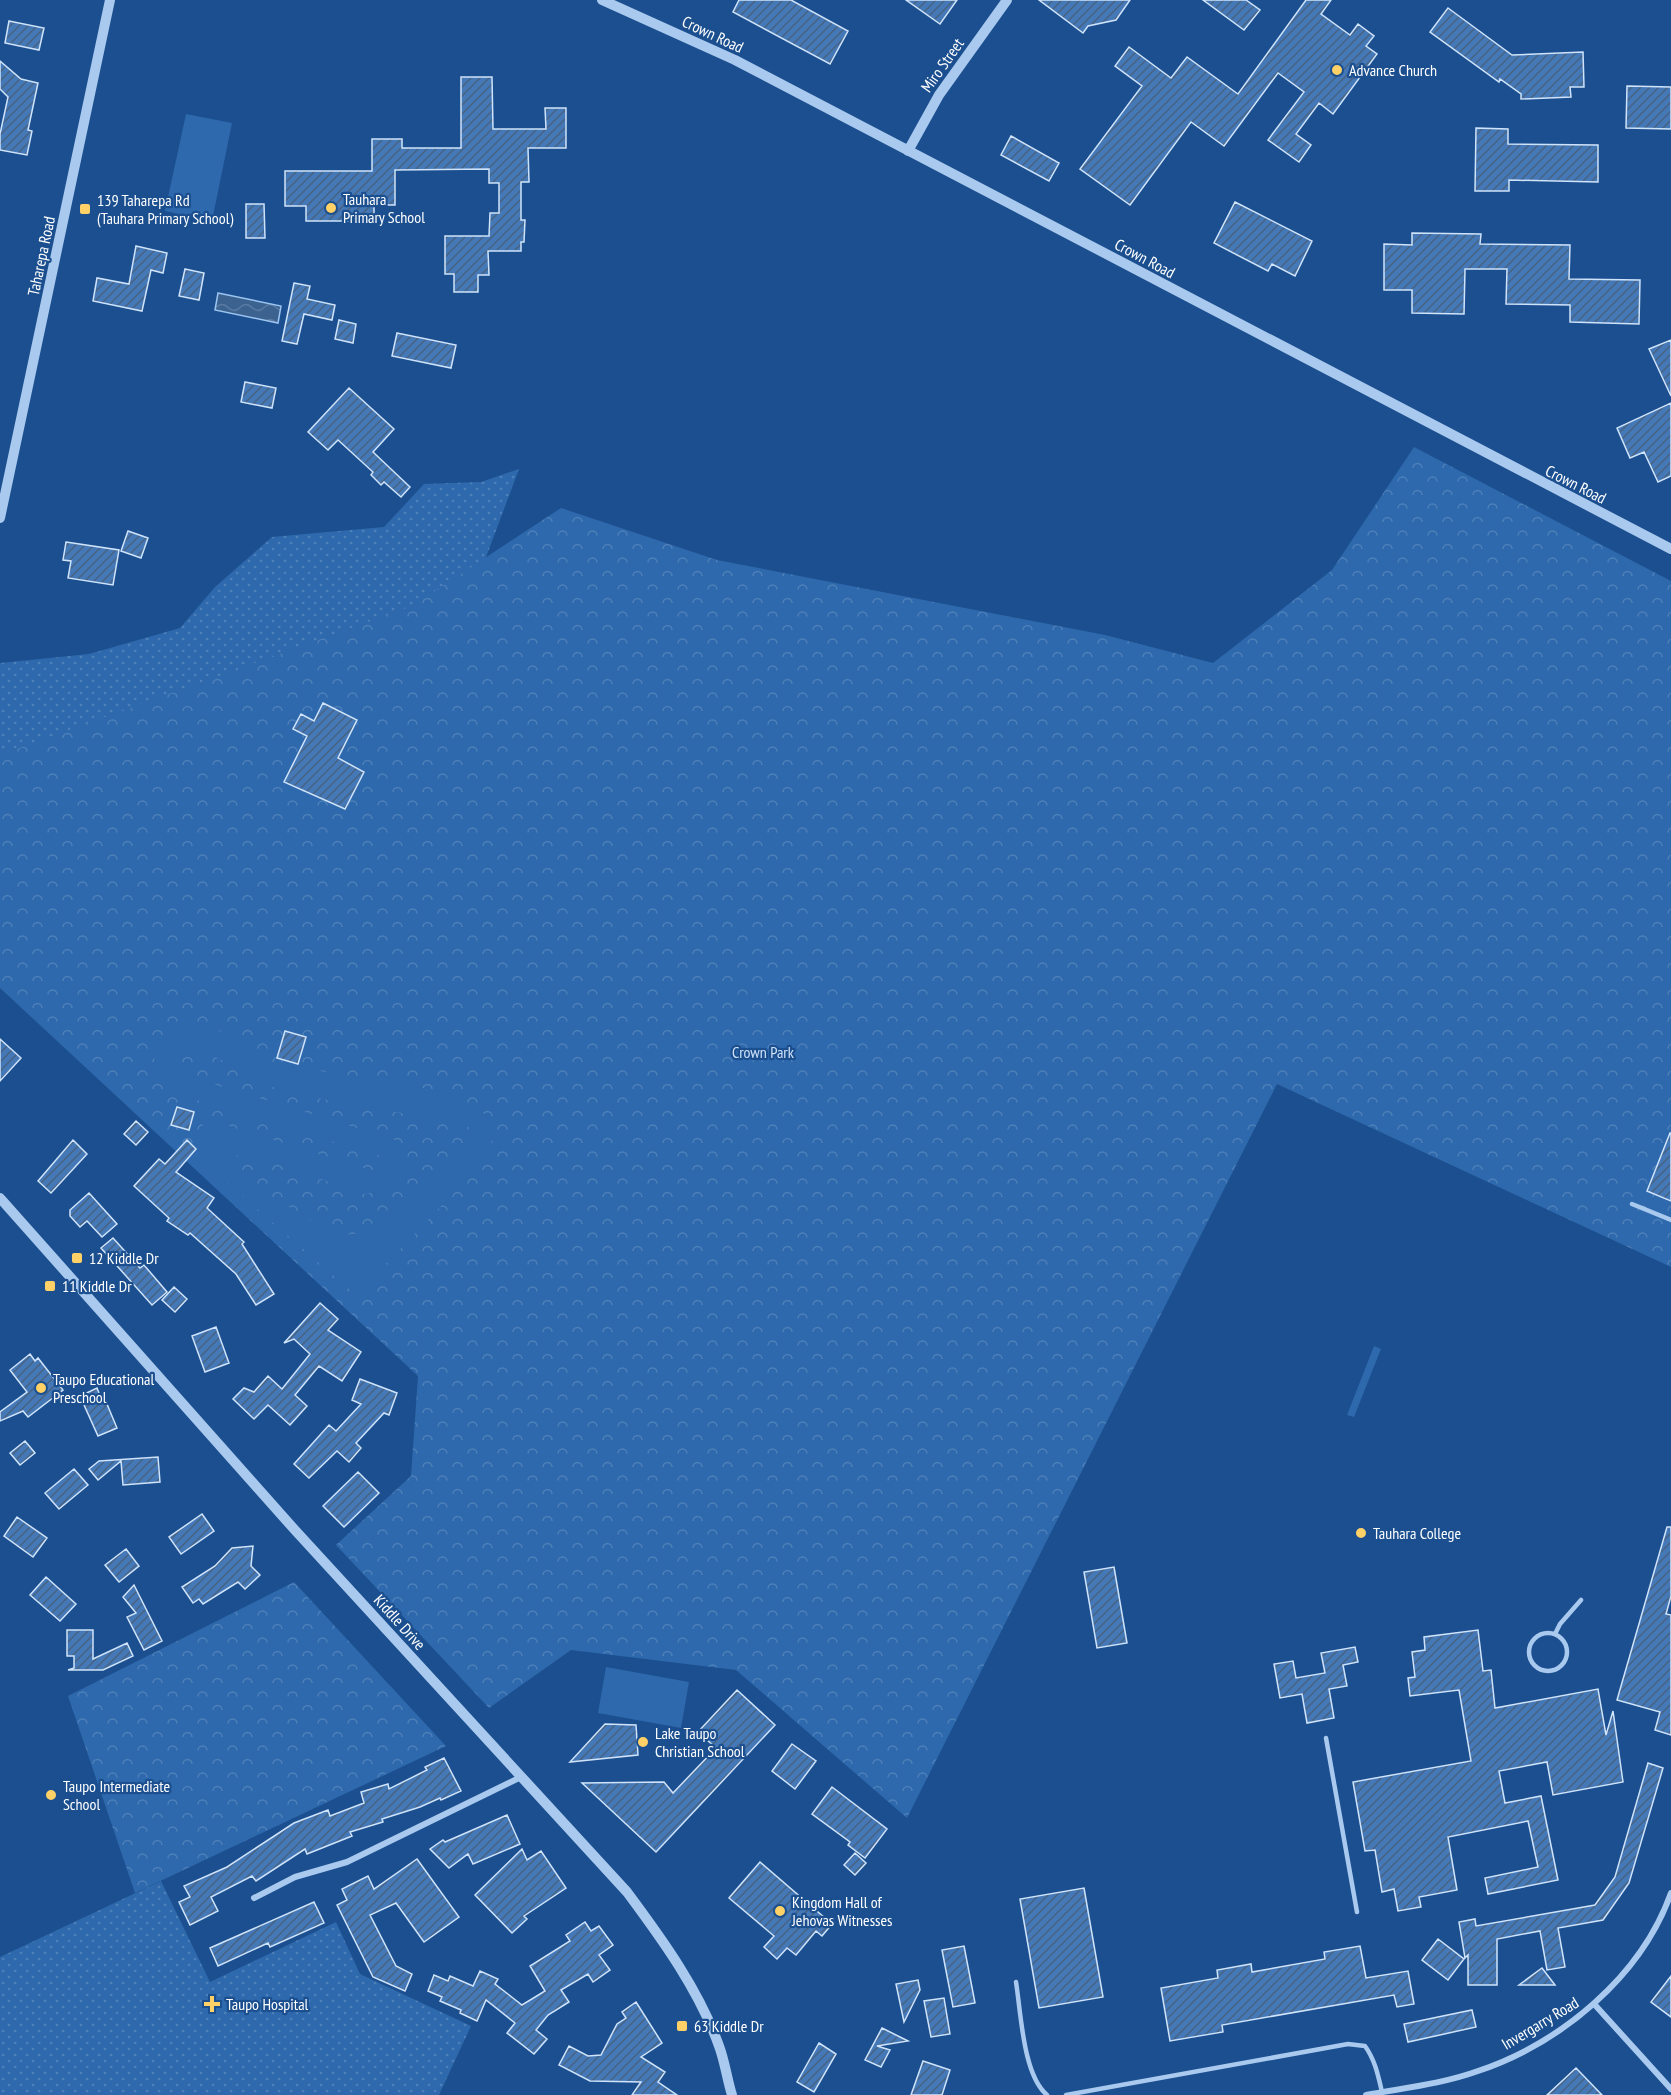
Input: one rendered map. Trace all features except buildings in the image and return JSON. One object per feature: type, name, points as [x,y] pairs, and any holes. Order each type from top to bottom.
[{"type":"street","name":"Taharepa Road","points":[[0,518],[110,0]]},
{"type":"street","name":"Crown Road","points":[[602,0],[735,60],[1671,549]]},
{"type":"street","name":"Miro Street","points":[[908,151],[939,95],[1007,0]]},
{"type":"street","name":"Kiddle Drive","points":[[0,1198],[294,1529],[627,1892],[668,1946],[719,2046],[732,2095]]},
{"type":"street","points":[[255,1898],[295,1877],[347,1862],[521,1777]]},
{"type":"street","name":"Invergarry Road","points":[[1366,2095],[1478,2071],[1523,2052],[1595,2005],[1635,1959],[1671,1893]]},
{"type":"street","points":[[1595,2005],[1671,2089]]},
{"type":"lane","points":[[1632,1204],[1671,1220]]},
{"type":"lane","points":[[1555,1634],[1560,1624],[1581,1600]]},
{"type":"lane","points":[[1555,1634],[1565,1642],[1568,1654],[1566,1660],[1557,1670],[1539,1669],[1530,1660],[1529,1647],[1537,1636],[1555,1634]]},
{"type":"lane","points":[[1326,1738],[1357,1912]]},
{"type":"lane","points":[[1016,1982],[1031,2070],[1040,2089],[1047,2095]]},
{"type":"lane","points":[[1066,2095],[1348,2044],[1365,2046],[1370,2052],[1382,2092]]},
{"type":"green space","points":[[186,114],[232,123],[212,221],[165,211]]},
{"type":"green space","name":"Crown Park","points":[[1414,447],[1671,581],[1671,1267],[1277,1084],[907,1818],[736,1670],[571,1650],[489,1708],[336,1545],[411,1476],[418,1376],[0,988],[0,755],[412,606],[561,508],[717,560],[1105,635],[1213,663],[1332,570]]},
{"type":"green space","points":[[519,469],[479,576],[423,629],[0,793],[0,663],[89,654],[180,628],[215,587],[272,537],[384,527],[424,484],[481,482]]},
{"type":"green space","points":[[185,1020],[212,1026],[257,1056],[278,1064],[452,1093],[486,1115],[493,1128],[490,1155],[356,1295],[198,1157],[191,1148],[206,1119],[373,1171],[378,1169],[382,1158],[376,1153],[243,1116],[173,1090],[161,1078],[154,1059],[160,1041],[175,1026]],"holes":[[[189,1048],[206,1052],[283,1092],[465,1124],[471,1129],[468,1140],[449,1160],[361,1233],[337,1236],[249,1183],[234,1168],[238,1150],[364,1194],[397,1187],[405,1180],[410,1170],[405,1150],[398,1141],[184,1075],[178,1064],[180,1054]]]},
{"type":"green space","points":[[1374,1346],[1381,1349],[1354,1417],[1347,1415]]},
{"type":"green space","points":[[294,1582],[446,1746],[135,1893],[68,1696]]},
{"type":"green space","points":[[606,1667],[689,1682],[681,1728],[598,1713]]},
{"type":"green space","name":"Taupo Hospital","points":[[161,1881],[210,1982],[336,1922],[360,1974],[471,2026],[439,2095],[0,2095],[0,1957]]},
{"type":"water","points":[[218,293],[281,306],[278,323],[215,310]]},
{"type":"place","name":"Advance Church","points":[[1337,70]]},
{"type":"place","name":"Tauhara Primary School","points":[[331,208]]},
{"type":"place","name":"139 Taharepa Rd (Tauhara Primary School)","points":[[85,209]]},
{"type":"place","name":"12 Kiddle Dr","points":[[77,1258]]},
{"type":"place","name":"11 Kiddle Dr","points":[[50,1286]]},
{"type":"place","name":"Taupo Educational Preschool","points":[[41,1388]]},
{"type":"place","name":"Tauhara College","points":[[1361,1533]]},
{"type":"place","name":"Lake Taupo Christian School","points":[[643,1742]]},
{"type":"place","name":"Taupo Intermediate School","points":[[51,1795]]},
{"type":"place","name":"Kingdom Hall of Jehovas Witnesses","points":[[780,1911]]},
{"type":"place","name":"Taupo Hospital","points":[[212,2004]]},
{"type":"place","name":"63 Kiddle Dr","points":[[682,2026]]}]
